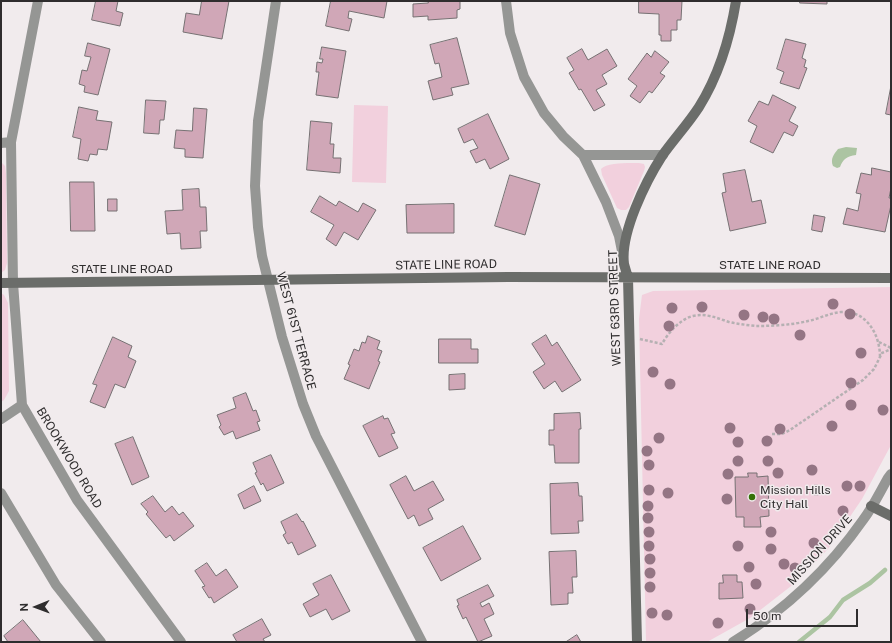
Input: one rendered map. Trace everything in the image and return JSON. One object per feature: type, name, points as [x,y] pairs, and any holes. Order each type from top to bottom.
[{"type":"main road","name":"WEST 63RD STREET","points":[[637,642],[628,278],[624,264],[625,242],[630,223],[648,180],[663,155],[699,107],[714,78],[732,25],[736,1]]},
{"type":"main road","name":"STATE LINE ROAD","points":[[1,283],[508,277],[891,278]]},
{"type":"main road","points":[[871,506],[891,516]]},
{"type":"street","name":"BROOKWOOD ROAD","points":[[38,1],[6,143],[13,283],[22,405],[77,500],[181,642]]},
{"type":"street","name":"WEST 61ST TERRACE","points":[[276,1],[258,121],[255,186],[262,256],[295,382],[316,436],[422,642]]},
{"type":"street","points":[[506,1],[510,33],[524,77],[544,113],[563,136],[583,155],[606,202],[619,236],[624,264]]},
{"type":"street","points":[[583,155],[663,155]]},
{"type":"street","points":[[1,419],[22,405]]},
{"type":"street","name":"MISSION DRIVE","points":[[733,642],[756,628],[784,607],[812,581],[843,546],[864,519],[891,474]]},
{"type":"street","points":[[1,493],[56,585],[101,642]]},
{"type":"path","points":[[640,339],[662,344],[666,337],[679,324],[690,317],[700,315],[713,316],[746,325],[764,326],[801,322],[834,313],[844,312],[857,315],[867,321],[879,342],[880,357]]},
{"type":"path","points":[[879,342],[891,348]]},
{"type":"path","points":[[772,434],[782,434],[790,430],[863,380],[874,369],[882,353],[891,348]]},
{"type":"shaded area","points":[[354,105],[388,106],[386,183],[352,182]]},
{"type":"shaded area","points":[[846,147],[857,148],[856,155],[846,158],[840,167],[837,168],[833,166],[832,159],[835,153],[838,149]]},
{"type":"shaded area","points":[[1,162],[5,166],[6,174],[7,263],[5,270],[1,273]]},
{"type":"shaded area","points":[[613,164],[644,164],[644,171],[629,207],[626,210],[621,210],[617,208],[602,175],[601,169]]},
{"type":"shaded area","points":[[891,287],[891,445],[862,499],[828,549],[795,583],[750,618],[707,642],[646,642],[639,319],[642,295],[653,291]]},
{"type":"shaded area","points":[[1,293],[4,295],[8,303],[9,391],[4,400],[1,402]]},
{"type":"building","points":[[96,1],[118,1],[116,11],[123,13],[120,26],[92,20]]},
{"type":"building","points":[[202,1],[229,1],[222,39],[183,32],[186,13],[199,15]]},
{"type":"building","points":[[331,1],[387,1],[384,18],[349,11],[348,18],[352,19],[349,31],[326,26]]},
{"type":"building","points":[[428,1],[460,1],[460,9],[457,10],[457,18],[428,20],[428,16],[413,17],[413,4],[428,3]]},
{"type":"building","points":[[639,1],[682,1],[681,20],[677,20],[677,30],[671,30],[671,41],[661,41],[661,35],[659,35],[659,14],[639,13]]},
{"type":"building","points":[[800,1],[827,1],[827,4],[800,3]]},
{"type":"building","points":[[457,38],[469,84],[451,88],[453,95],[433,100],[428,81],[442,77],[439,63],[435,64],[430,45]]},
{"type":"building","points":[[786,39],[806,44],[802,58],[806,60],[804,67],[807,68],[799,89],[780,83],[784,72],[777,69]]},
{"type":"building","points":[[88,43],[110,49],[98,95],[84,92],[85,86],[79,84],[82,70],[87,71],[91,57],[85,56]]},
{"type":"building","points":[[322,47],[346,51],[338,98],[316,95],[319,72],[316,72],[317,62],[322,63],[323,59],[320,59]]},
{"type":"building","points":[[582,49],[588,60],[607,49],[617,66],[602,75],[607,84],[596,90],[605,105],[594,111],[581,89],[579,90],[569,73],[574,70],[567,58]]},
{"type":"building","points":[[655,51],[669,62],[660,73],[665,76],[652,93],[649,91],[640,103],[630,96],[637,86],[628,79],[647,53],[651,57]]},
{"type":"building","points":[[891,86],[891,115],[886,114]]},
{"type":"building","points":[[773,95],[796,107],[789,121],[798,126],[793,136],[784,132],[773,153],[750,142],[757,126],[748,121],[759,101],[768,105]]},
{"type":"building","points":[[146,100],[166,101],[164,120],[160,120],[159,134],[144,133]]},
{"type":"building","points":[[79,107],[98,111],[96,120],[112,122],[107,150],[98,149],[97,155],[90,154],[88,161],[78,159],[81,139],[73,137]]},
{"type":"building","points":[[194,108],[207,109],[203,158],[185,157],[185,149],[174,148],[176,130],[192,131]]},
{"type":"building","points":[[488,114],[509,159],[490,169],[485,159],[476,163],[470,151],[478,148],[473,139],[464,143],[458,129]]},
{"type":"building","points":[[311,121],[332,123],[330,144],[334,144],[333,158],[341,158],[340,173],[307,170]]},
{"type":"building","points":[[872,168],[891,172],[891,188],[889,198],[891,198],[891,205],[885,232],[843,224],[847,208],[858,211],[861,194],[856,193],[861,173],[871,175]]},
{"type":"building","points":[[745,170],[752,202],[761,200],[766,223],[730,231],[722,193],[726,192],[723,174]]},
{"type":"building","points":[[510,175],[540,184],[525,235],[495,226]]},
{"type":"building","points":[[70,182],[94,182],[95,231],[71,231]]},
{"type":"building","points":[[199,189],[200,207],[206,207],[207,231],[200,231],[201,248],[181,249],[180,233],[167,234],[165,211],[183,210],[182,190]]},
{"type":"building","points":[[320,196],[336,206],[339,201],[358,212],[363,203],[376,210],[358,240],[344,232],[336,246],[326,239],[334,225],[311,212]]},
{"type":"building","points":[[108,199],[117,199],[117,211],[108,211]]},
{"type":"building","points":[[454,204],[454,233],[407,233],[406,205]]},
{"type":"building","points":[[814,215],[825,217],[822,232],[812,230]]},
{"type":"building","points":[[546,335],[552,346],[557,342],[581,380],[562,392],[555,381],[544,389],[533,372],[545,364],[532,344]]},
{"type":"building","points":[[368,336],[380,341],[377,349],[382,351],[378,361],[380,362],[369,389],[344,379],[350,365],[348,364],[354,349],[359,351],[362,342],[365,343]]},
{"type":"building","points":[[113,337],[132,346],[128,357],[136,361],[125,388],[115,384],[105,408],[90,402],[97,385],[93,384]]},
{"type":"building","points":[[439,339],[471,339],[471,349],[478,349],[478,363],[439,363]]},
{"type":"building","points":[[465,374],[465,389],[449,390],[449,375]]},
{"type":"building","points":[[246,393],[253,411],[256,410],[260,421],[257,422],[260,430],[236,439],[233,431],[224,435],[219,427],[221,425],[217,415],[236,408],[233,398]]},
{"type":"building","points":[[580,413],[581,429],[579,429],[579,463],[555,463],[554,445],[549,445],[549,430],[554,430],[554,414]]},
{"type":"building","points":[[383,416],[384,419],[388,418],[395,433],[391,434],[398,448],[379,457],[363,426]]},
{"type":"building","points":[[133,437],[149,477],[132,485],[115,444]]},
{"type":"building","points":[[271,455],[284,483],[267,491],[263,483],[261,485],[255,473],[257,472],[253,463]]},
{"type":"building","name":"Mission Hills City Hall","points":[[748,473],[757,473],[757,477],[768,476],[769,516],[760,517],[761,527],[744,527],[744,517],[736,517],[735,477],[748,477]]},
{"type":"building","points":[[406,476],[414,491],[433,481],[444,500],[428,509],[433,519],[419,526],[414,515],[408,519],[390,485]]},
{"type":"building","points":[[578,483],[579,496],[582,496],[583,521],[578,521],[579,533],[551,534],[550,484]]},
{"type":"building","points":[[254,486],[261,501],[244,509],[238,495]]},
{"type":"building","points":[[153,496],[165,512],[172,506],[179,515],[183,512],[194,526],[174,541],[170,535],[166,538],[146,514],[148,512],[141,504]]},
{"type":"building","points":[[297,514],[302,522],[303,521],[316,546],[298,555],[292,542],[288,544],[283,535],[286,533],[281,522]]},
{"type":"building","points":[[463,526],[481,559],[441,581],[423,548]]},
{"type":"building","points":[[576,551],[577,577],[572,577],[573,593],[568,593],[568,604],[551,605],[549,552]]},
{"type":"building","points":[[207,563],[216,576],[226,569],[238,587],[214,603],[202,587],[205,586],[195,571]]},
{"type":"building","points":[[331,575],[350,611],[332,620],[326,609],[310,617],[303,604],[319,595],[313,584]]},
{"type":"building","points":[[723,575],[737,575],[737,582],[742,582],[743,598],[719,599],[719,583],[723,583]]},
{"type":"building","points":[[488,585],[494,596],[480,603],[482,607],[489,603],[494,614],[484,619],[492,636],[478,642],[466,617],[463,619],[457,606],[459,605],[457,600]]},
{"type":"building","points":[[262,619],[271,635],[263,639],[265,642],[237,642],[233,635]]},
{"type":"building","points":[[23,620],[41,642],[8,642],[4,636]]},
{"type":"building","points":[[577,635],[581,642],[566,642]]},
{"type":"waterway","points":[[799,642],[830,617],[843,600],[870,583],[885,570]]},
{"type":"place","name":"Mission Hills City Hall","points":[[752,497]]}]
